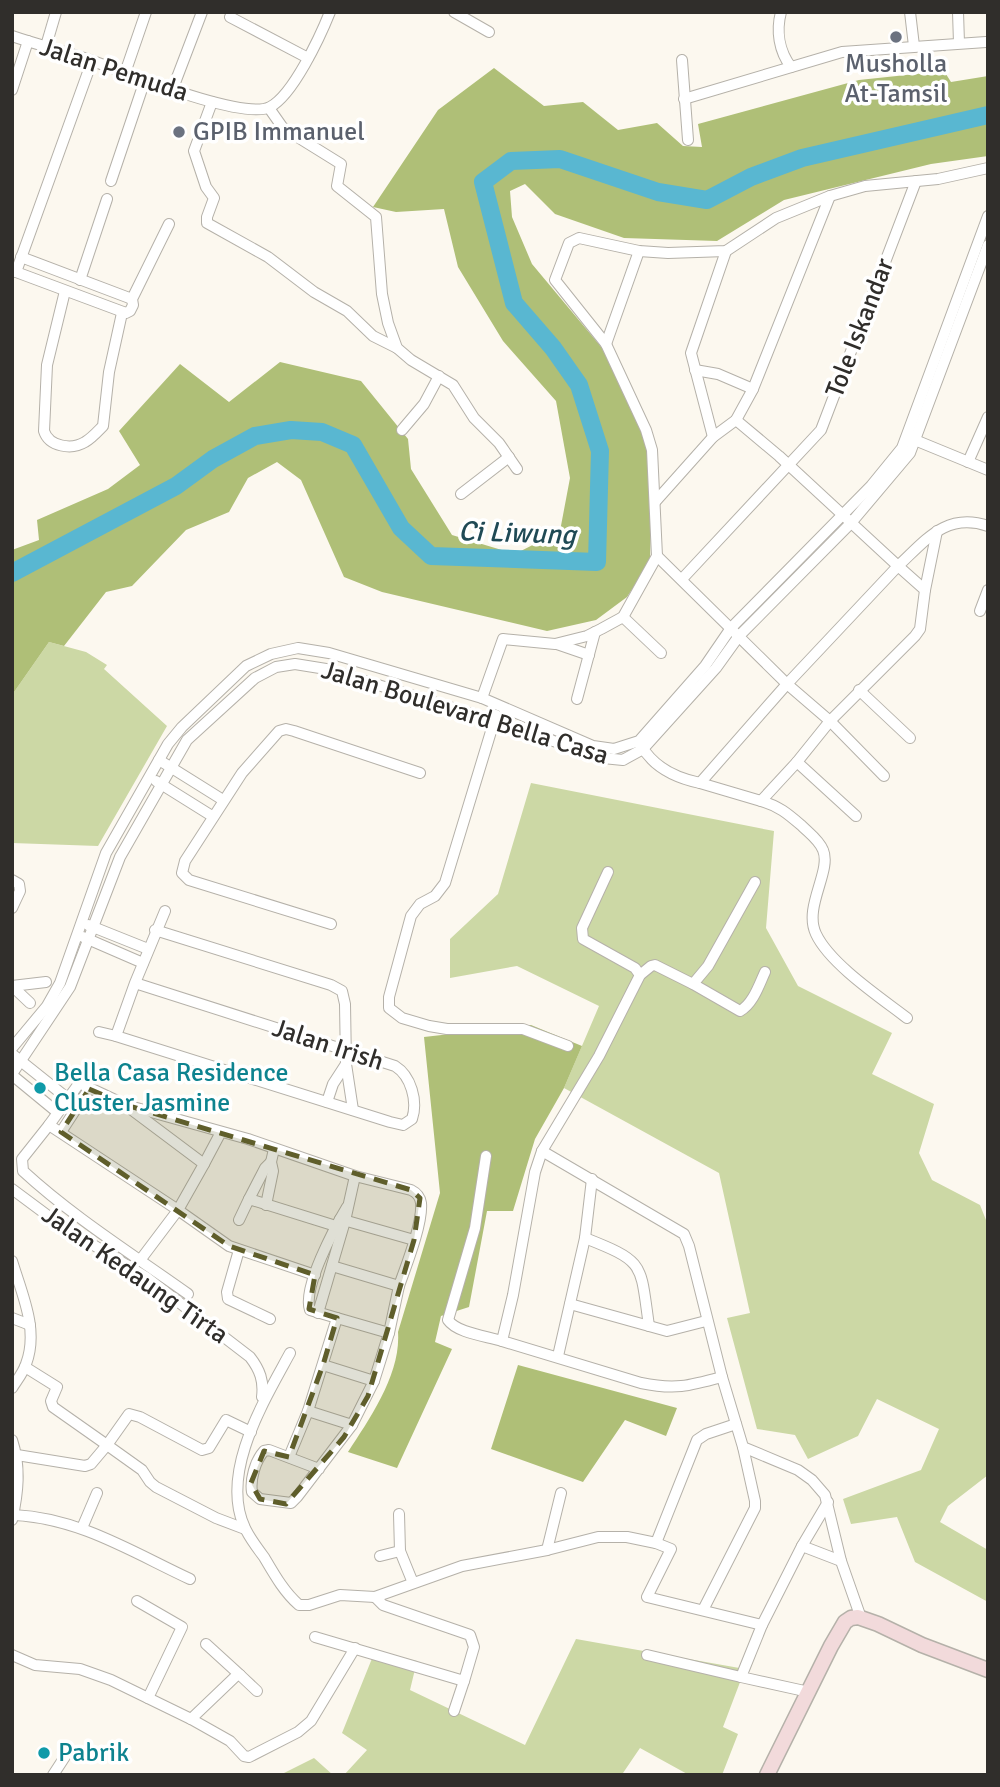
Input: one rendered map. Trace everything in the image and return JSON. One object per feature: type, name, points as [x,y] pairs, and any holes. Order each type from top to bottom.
[{"type":"street","points":[[46,46],[56,12]]},
{"type":"street","points":[[125,73],[146,12]]},
{"type":"street","points":[[173,89],[202,12]]},
{"type":"street","points":[[330,12],[308,58],[288,90],[269,108],[283,128],[341,164],[337,186],[376,217],[382,294],[387,323],[397,348]]},
{"type":"street","points":[[454,12],[489,32]]},
{"type":"street","points":[[781,12],[778,32],[782,55],[791,67]]},
{"type":"street","points":[[910,12],[914,46]]},
{"type":"street","points":[[958,12],[959,43]]},
{"type":"street","points":[[230,17],[308,58]]},
{"type":"street","name":"Jalan Pemuda","points":[[12,36],[212,102],[254,110],[269,108]]},
{"type":"street","points":[[12,90],[28,41]]},
{"type":"street","points":[[684,99],[842,52],[986,42]]},
{"type":"street","points":[[682,60],[688,140]]},
{"type":"street","points":[[92,61],[22,257],[14,271],[122,313],[130,312],[132,299],[169,224]]},
{"type":"street","points":[[111,181],[145,80]]},
{"type":"street","points":[[212,102],[194,151],[206,187],[214,198],[207,223],[268,257],[314,292],[347,311],[373,336],[397,348],[458,390],[474,418],[499,443],[517,469]]},
{"type":"street","points":[[555,644],[595,632],[623,617],[657,556],[652,450],[646,430],[606,344],[555,280],[566,247],[572,240],[579,238],[639,251],[726,251],[776,218],[830,195],[865,186],[938,179],[988,168]]},
{"type":"street","name":"Tole Iskandar","points":[[682,579],[821,430],[916,181]]},
{"type":"street","points":[[654,502],[713,437],[736,421],[753,389],[830,195]]},
{"type":"street","points":[[80,280],[107,199]]},
{"type":"street","name":"Jalan Boulevard Bella Casa","points":[[735,632],[851,523],[910,453],[911,439],[988,216]]},
{"type":"street","name":"Jalan Boulevard Bella Casa","points":[[12,1075],[61,1003],[120,857],[187,740],[255,678],[276,667],[295,664],[326,669],[495,721],[603,758],[623,760],[641,745],[716,668],[735,632],[872,486],[911,439],[988,245]]},
{"type":"street","points":[[606,344],[639,251]]},
{"type":"street","points":[[713,437],[691,360],[692,345],[726,251]]},
{"type":"street","points":[[22,257],[132,299]]},
{"type":"street","points":[[65,291],[45,384],[44,431],[46,439],[52,443],[67,446],[82,444],[103,426],[109,372],[122,313]]},
{"type":"street","points":[[695,370],[718,374],[753,389]]},
{"type":"street","points":[[402,430],[424,404],[439,376]]},
{"type":"street","points":[[968,462],[988,417]]},
{"type":"street","points":[[736,421],[925,590]]},
{"type":"street","points":[[911,439],[988,470]]},
{"type":"street","points":[[461,494],[509,457]]},
{"type":"street","points":[[700,783],[787,684],[898,566],[937,530],[964,521],[988,526]]},
{"type":"street","points":[[761,801],[830,721],[920,629],[937,530]]},
{"type":"street","points":[[657,556],[884,776]]},
{"type":"street","points":[[980,611],[988,590]]},
{"type":"street","points":[[623,617],[661,653]]},
{"type":"street","points":[[577,699],[595,632]]},
{"type":"street","points":[[482,698],[503,639],[555,644],[589,655]]},
{"type":"street","name":"Jalan Boulevard Bella Casa","points":[[12,1048],[47,1006],[60,983],[106,853],[159,760],[182,727],[246,666],[271,654],[299,648],[329,653],[482,698],[593,746],[619,749],[641,745]]},
{"type":"street","points":[[859,690],[911,738]]},
{"type":"street","points":[[499,705],[445,883],[435,896],[420,904],[411,916],[389,997],[389,1008],[392,1013],[402,1018],[429,1026],[523,1029],[568,1046]]},
{"type":"street","points":[[331,925],[189,880],[183,873],[185,861],[242,773],[279,731],[286,729],[420,773]]},
{"type":"street","name":"Jalan Boulevard Bella Casa","points":[[641,745],[663,769],[680,777],[782,808],[817,841],[824,851],[813,913],[817,936],[840,964],[907,1018]]},
{"type":"street","points":[[159,760],[223,800]]},
{"type":"street","points":[[797,762],[856,816]]},
{"type":"street","points":[[149,777],[212,816]]},
{"type":"street","points":[[608,872],[582,928],[583,939],[635,968],[640,975]]},
{"type":"street","points":[[12,880],[19,884],[20,891],[12,908]]},
{"type":"street","points":[[693,984],[708,966],[755,882]]},
{"type":"street","points":[[99,1031],[116,1036],[155,930],[165,911]]},
{"type":"street","points":[[81,922],[148,949]]},
{"type":"street","points":[[155,930],[331,985],[342,991],[346,1064],[353,1110]]},
{"type":"street","points":[[76,935],[143,963]]},
{"type":"street","points":[[502,1341],[535,1172],[542,1151],[606,1045],[640,975],[655,965],[740,1011],[754,995],[765,972]]},
{"type":"street","points":[[12,986],[46,982]]},
{"type":"street","name":"Jalan Irish","points":[[116,1036],[403,1125],[412,1119],[414,1102],[406,1076],[395,1066],[135,983]]},
{"type":"street","points":[[12,986],[30,1003]]},
{"type":"street","points":[[12,1054],[67,1098]]},
{"type":"street","points":[[327,1102],[333,1084],[346,1064]]},
{"type":"street","points":[[91,1067],[22,1159],[23,1171],[80,1219],[188,1294]]},
{"type":"street","points":[[12,1075],[57,1111]]},
{"type":"street","points":[[79,1083],[126,1105],[417,1194],[421,1208],[388,1333],[374,1381],[352,1425],[318,1469],[291,1503],[273,1501],[256,1496],[252,1492],[251,1483],[261,1454],[269,1450],[318,1469]]},
{"type":"street","points":[[61,1132],[89,1088]]},
{"type":"street","points":[[126,1105],[204,1164]]},
{"type":"street","points":[[50,1125],[239,1250],[315,1275]]},
{"type":"street","points":[[141,1259],[178,1210],[221,1132]]},
{"type":"street","points":[[266,1205],[273,1171],[271,1162],[274,1149]]},
{"type":"street","points":[[542,1151],[684,1234],[689,1246],[706,1321],[743,1447],[755,1501],[755,1508],[703,1610]]},
{"type":"street","points":[[486,1156],[475,1228],[447,1320],[450,1324],[663,1388],[679,1388],[722,1377]]},
{"type":"street","points":[[239,1220],[265,1168],[271,1162]]},
{"type":"street","points":[[355,1176],[341,1223],[315,1275],[308,1307],[310,1310],[388,1333]]},
{"type":"street","points":[[558,1356],[585,1238],[592,1179]]},
{"type":"street","name":"Jalan Kedaung Tirta","points":[[12,1189],[59,1224],[146,1277],[250,1357],[261,1375],[261,1403]]},
{"type":"street","points":[[249,1199],[414,1240]]},
{"type":"street","points":[[318,1312],[341,1223]]},
{"type":"street","points":[[585,1238],[619,1251],[635,1263],[643,1282],[649,1326]]},
{"type":"street","points":[[239,1250],[227,1292],[228,1299],[270,1319]]},
{"type":"street","points":[[12,1261],[30,1325],[31,1347],[25,1367],[12,1388]]},
{"type":"street","points":[[332,1266],[399,1286]]},
{"type":"street","points":[[570,1304],[673,1331],[706,1321]]},
{"type":"street","points":[[12,1318],[30,1325]]},
{"type":"street","points":[[289,1457],[308,1411],[337,1318]]},
{"type":"street","points":[[290,1353],[261,1403],[239,1474],[237,1499],[245,1529],[286,1591],[299,1605],[309,1605],[340,1595],[375,1597],[462,1566],[611,1536],[656,1543],[671,1549],[647,1597],[762,1625]]},
{"type":"street","points":[[323,1366],[374,1381]]},
{"type":"street","points":[[25,1367],[58,1388],[51,1401],[52,1405],[142,1470],[149,1482],[216,1518],[245,1529]]},
{"type":"street","points":[[308,1411],[352,1425]]},
{"type":"street","points":[[17,1455],[85,1466],[92,1464],[129,1414],[140,1417],[202,1450],[209,1448],[226,1420],[251,1432]]},
{"type":"street","points":[[656,1543],[697,1440],[706,1434],[736,1424]]},
{"type":"street","points":[[12,1440],[17,1455],[18,1486],[13,1518],[34,1516],[82,1528],[190,1579]]},
{"type":"street","points":[[743,1447],[798,1470],[812,1480],[825,1495],[841,1560],[861,1618]]},
{"type":"street","points":[[82,1528],[97,1493]]},
{"type":"street","points":[[547,1550],[561,1493]]},
{"type":"street","points":[[741,1677],[762,1625],[802,1546],[828,1502]]},
{"type":"street","points":[[399,1514],[400,1551],[413,1583]]},
{"type":"street","points":[[802,1546],[841,1560]]},
{"type":"street","points":[[380,1556],[400,1551]]},
{"type":"street","points":[[375,1597],[383,1605],[470,1635],[474,1647],[454,1711]]},
{"type":"street","points":[[136,1601],[182,1627],[148,1698]]},
{"type":"street","points":[[767,1775],[845,1622],[854,1616],[988,1670]]},
{"type":"street","points":[[315,1637],[464,1681]]},
{"type":"street","points":[[206,1644],[257,1690]]},
{"type":"street","points":[[12,1655],[35,1665],[80,1669],[111,1680],[230,1741],[249,1758],[298,1732],[311,1721],[355,1648]]},
{"type":"street","points":[[647,1655],[809,1692]]},
{"type":"street","points":[[191,1719],[240,1675]]},
{"type":"street","points":[[53,1775],[68,1752]]},
{"type":"highlighted area","points":[[89,1089],[126,1105],[411,1190],[420,1198],[414,1240],[368,1396],[344,1437],[286,1504],[260,1499],[251,1483],[264,1451],[289,1457],[323,1365],[337,1318],[309,1309],[315,1275],[229,1246],[61,1132]]},
{"type":"green space","points":[[494,68],[544,106],[583,102],[618,130],[657,123],[683,146],[702,147],[698,124],[859,80],[944,71],[951,82],[988,76],[988,156],[931,164],[784,200],[717,241],[624,238],[555,214],[525,184],[510,191],[512,217],[532,264],[628,379],[653,442],[650,562],[627,597],[596,620],[547,631],[382,592],[344,577],[301,480],[277,462],[248,478],[229,512],[186,530],[132,586],[106,592],[64,646],[49,642],[12,695],[12,550],[39,540],[37,520],[108,489],[140,465],[119,431],[180,364],[229,402],[280,362],[361,381],[408,439],[411,469],[452,535],[515,554],[560,531],[570,478],[556,401],[503,341],[458,267],[444,209],[396,212],[373,207],[438,110]]},
{"type":"green space","points":[[49,642],[86,652],[107,665],[104,669],[167,726],[98,846],[12,843],[12,695]]},
{"type":"green space","points":[[531,783],[774,831],[766,928],[798,986],[892,1033],[872,1074],[934,1104],[919,1153],[932,1180],[980,1205],[988,1225],[988,1475],[948,1506],[940,1522],[988,1550],[988,1602],[915,1562],[897,1517],[851,1524],[843,1499],[921,1470],[939,1429],[877,1399],[858,1436],[808,1459],[795,1435],[757,1429],[727,1318],[750,1313],[719,1173],[564,1088],[599,1006],[517,966],[450,978],[450,939],[498,894]]},
{"type":"green space","points":[[531,1025],[582,1046],[564,1088],[535,1139],[513,1211],[487,1211],[469,1307],[441,1316],[435,1342],[452,1349],[397,1468],[348,1452],[374,1410],[395,1364],[398,1332],[440,1193],[424,1037]]},
{"type":"green space","points":[[518,1365],[677,1408],[666,1436],[625,1420],[583,1482],[491,1449]]},
{"type":"green space","points":[[576,1639],[745,1669],[723,1727],[738,1734],[722,1775],[689,1775],[640,1748],[623,1773],[625,1775],[344,1775],[367,1750],[342,1733],[375,1651],[417,1661],[410,1690],[525,1745]]},
{"type":"green space","points":[[314,1758],[333,1775],[280,1775]]},
{"type":"waterway","name":"Ci Liwung","points":[[12,573],[176,486],[213,459],[255,436],[291,430],[322,432],[353,445],[401,528],[431,556],[597,562],[600,451],[579,385],[553,348],[514,303],[483,182],[511,161],[560,159],[658,192],[707,200],[751,177],[802,158],[988,115]]},
{"type":"place","name":"Musholla At-Tamsil","points":[[896,37]]},
{"type":"place","name":"GPIB Immanuel","points":[[179,132]]},
{"type":"place","name":"Bella Casa Residence Cluster Jasmine","points":[[40,1088]]},
{"type":"place","name":"Pabrik","points":[[44,1753]]}]
